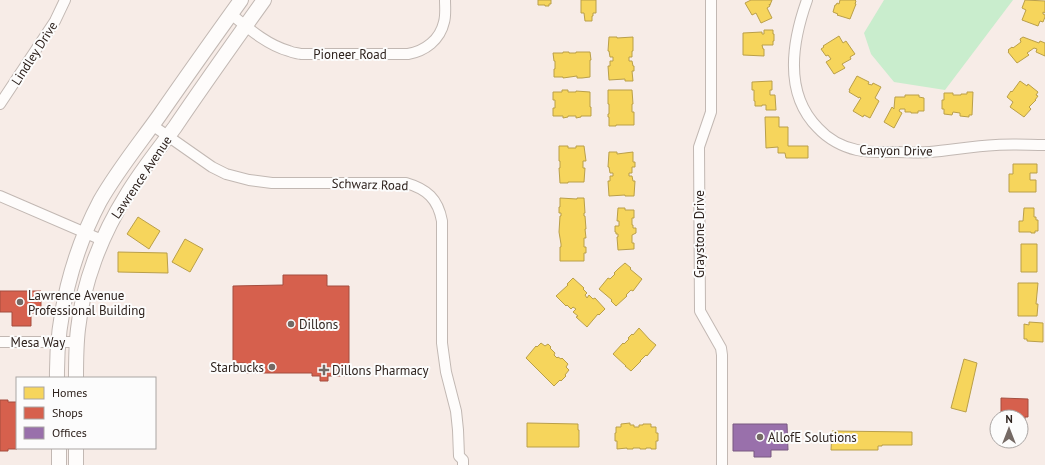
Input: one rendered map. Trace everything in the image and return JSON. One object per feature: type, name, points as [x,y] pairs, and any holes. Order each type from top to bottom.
[{"type":"street","name":"Lindley Drive","points":[[0,104],[54,21],[65,0]]},
{"type":"street","name":"Lawrence Avenue","points":[[57,377],[58,342],[72,271],[85,233],[104,195],[124,165],[241,0]]},
{"type":"street","name":"Lawrence Avenue","points":[[76,377],[78,328],[85,293],[88,280],[109,224],[125,197],[264,0]]},
{"type":"street","name":"Pioneer Road","points":[[231,14],[258,35],[279,47],[301,54],[408,54],[426,48],[438,35],[444,24],[446,15],[445,0]]},
{"type":"street","name":"Graystone Drive","points":[[711,0],[711,112],[699,147],[700,311],[721,348],[722,355],[722,465]]},
{"type":"street","name":"Canyon Drive","points":[[807,0],[797,31],[794,50],[794,75],[796,89],[805,112],[813,124],[822,133],[834,141],[847,147],[865,152],[928,152],[996,145],[1045,145]]},
{"type":"street","name":"Schwarz Road","points":[[152,125],[212,167],[232,176],[272,183],[406,183],[416,186],[431,196],[441,211],[442,343],[446,372],[456,411],[459,462]]},
{"type":"street","points":[[0,196],[102,240]]},
{"type":"street","name":"Mesa Way","points":[[0,342],[77,342]]},
{"type":"street","points":[[59,449],[59,465]]},
{"type":"street","points":[[76,449],[76,465]]},
{"type":"green space","points":[[884,0],[1013,0],[945,90],[894,82],[871,54],[864,33]]},
{"type":"building: Homes","points":[[538,0],[551,0],[551,4],[549,4],[549,6],[538,5]]},
{"type":"building: Homes","points":[[581,0],[596,0],[596,13],[593,13],[592,21],[585,21],[584,13],[581,13]]},
{"type":"building: Homes","points":[[751,0],[772,0],[770,5],[769,4],[770,6],[767,8],[772,18],[761,23],[756,13],[752,15],[745,3]]},
{"type":"building: Homes","points":[[840,0],[856,1],[850,19],[837,15],[838,14],[833,12],[835,5],[837,3],[839,4]]},
{"type":"building: Homes","points":[[1025,0],[1045,1],[1045,13],[1043,12],[1043,14],[1045,17],[1043,22],[1040,21],[1038,26],[1022,20],[1026,10],[1022,8]]},
{"type":"building: Homes","points":[[764,30],[773,30],[774,41],[773,45],[762,45],[764,49],[764,56],[743,55],[743,33],[762,32],[762,34],[764,34]]},
{"type":"building: Homes","points":[[839,36],[843,43],[846,41],[855,54],[850,57],[851,59],[842,64],[845,68],[834,74],[826,62],[831,59],[828,55],[826,56],[821,49],[824,47],[823,46]]},
{"type":"building: Homes","points":[[609,37],[633,37],[632,57],[629,57],[629,61],[632,61],[634,66],[634,71],[632,71],[633,81],[625,81],[625,79],[609,80],[608,66],[610,66],[610,61],[613,61],[613,57],[610,57],[608,51]]},
{"type":"building: Homes","points":[[1023,37],[1039,43],[1040,41],[1045,43],[1045,56],[1036,52],[1037,49],[1034,48],[1027,53],[1029,55],[1017,63],[1008,50],[1021,42],[1020,39]]},
{"type":"building: Homes","points":[[590,52],[590,77],[554,77],[555,61],[553,53]]},
{"type":"building: Homes","points":[[857,76],[869,82],[868,84],[872,85],[873,83],[881,87],[875,98],[879,101],[870,118],[864,115],[863,117],[853,111],[861,98],[849,92]]},
{"type":"building: Homes","points":[[772,81],[772,90],[770,90],[770,95],[775,95],[776,110],[766,110],[766,105],[755,106],[752,82]]},
{"type":"building: Homes","points":[[1020,81],[1027,86],[1028,84],[1038,92],[1036,95],[1038,96],[1036,100],[1029,107],[1031,109],[1024,117],[1010,107],[1013,102],[1007,97]]},
{"type":"building: Homes","points":[[562,90],[568,90],[568,92],[590,92],[591,116],[581,116],[576,118],[576,116],[568,116],[563,118],[563,116],[553,116],[555,100],[553,100],[553,92],[562,92]]},
{"type":"building: Homes","points":[[608,90],[632,90],[632,112],[634,112],[634,125],[609,126]]},
{"type":"building: Homes","points":[[967,92],[973,92],[972,115],[969,115],[969,117],[960,116],[960,113],[953,112],[952,115],[944,114],[944,109],[942,109],[942,100],[944,100],[944,93],[961,95],[967,94]]},
{"type":"building: Homes","points":[[905,95],[919,95],[919,97],[924,98],[924,111],[911,113],[905,112],[905,109],[900,109],[899,111],[902,113],[894,128],[884,122],[892,107],[894,109],[895,97],[905,97]]},
{"type":"building: Homes","points":[[765,117],[779,117],[779,127],[788,127],[788,146],[808,146],[808,158],[786,158],[785,153],[778,153],[778,147],[766,148]]},
{"type":"building: Homes","points":[[559,146],[576,148],[576,146],[584,146],[586,161],[583,161],[583,168],[585,168],[584,182],[560,183]]},
{"type":"building: Homes","points":[[609,152],[617,152],[617,154],[633,152],[633,162],[635,162],[635,167],[632,167],[632,173],[629,173],[629,176],[632,176],[633,181],[635,181],[634,196],[609,196],[608,181],[610,181],[610,176],[613,176],[613,173],[610,173],[608,167]]},
{"type":"building: Homes","points":[[1013,164],[1037,164],[1037,173],[1030,173],[1030,180],[1036,180],[1036,192],[1009,192],[1009,174],[1013,174]]},
{"type":"building: Homes","points":[[560,198],[584,198],[586,238],[584,238],[584,247],[586,247],[586,253],[584,253],[584,261],[560,261]]},
{"type":"building: Homes","points":[[618,208],[634,210],[632,225],[633,228],[636,228],[636,233],[632,235],[632,243],[634,243],[634,249],[618,250],[618,234],[615,232],[615,226],[619,226],[619,221],[617,221]]},
{"type":"building: Homes","points":[[1024,208],[1034,208],[1034,217],[1038,220],[1038,231],[1035,231],[1035,233],[1019,232],[1019,221],[1023,221]]},
{"type":"building: Homes","points":[[138,217],[160,231],[149,249],[127,234]]},
{"type":"building: Homes","points":[[185,239],[203,249],[190,272],[172,262]]},
{"type":"building: Homes","points":[[1021,244],[1037,244],[1037,272],[1021,272]]},
{"type":"building: Homes","points":[[118,252],[167,253],[168,273],[118,272]]},
{"type":"building: Homes","points":[[625,263],[642,279],[633,291],[631,290],[616,306],[611,301],[612,300],[599,289],[608,278],[610,279]]},
{"type":"building: Homes","points":[[573,278],[584,288],[583,289],[587,293],[585,295],[587,298],[589,295],[593,299],[595,298],[605,309],[599,315],[598,314],[587,327],[576,317],[578,316],[573,312],[576,309],[573,307],[571,309],[567,305],[566,306],[556,296]]},
{"type":"building: Homes","points":[[1018,283],[1038,283],[1036,304],[1038,304],[1037,316],[1018,316]]},
{"type":"building: Homes","points":[[1029,322],[1043,323],[1043,342],[1027,341],[1027,339],[1024,339],[1024,324],[1029,325]]},
{"type":"building: Homes","points":[[639,328],[656,345],[631,371],[613,354]]},
{"type":"building: Homes","points":[[541,343],[545,346],[548,344],[557,358],[562,358],[568,364],[566,367],[569,370],[565,375],[566,376],[554,386],[526,358],[536,346],[537,347]]},
{"type":"building: Homes","points":[[964,359],[977,363],[966,412],[951,408]]},
{"type":"building: Homes","points":[[527,423],[578,424],[579,447],[527,447]]},
{"type":"building: Homes","points":[[630,423],[630,425],[634,425],[634,427],[639,427],[639,425],[643,424],[651,424],[651,427],[656,427],[658,441],[656,441],[656,449],[617,449],[617,441],[615,441],[616,427],[621,427],[621,424]]},
{"type":"building: Homes","points":[[832,431],[912,432],[912,445],[882,445],[878,446],[878,450],[831,450]]},
{"type":"building: Shops","name":"Dillons","points":[[283,275],[327,275],[327,286],[349,286],[349,376],[328,376],[328,381],[320,381],[320,376],[312,376],[312,373],[245,373],[245,363],[233,363],[233,286],[283,285]]},
{"type":"building: Shops","name":"Lawrence Avenue Professional Building","points":[[0,291],[41,291],[41,313],[31,313],[31,326],[12,326],[12,312],[0,312]]},
{"type":"building: Shops","points":[[1001,398],[1028,399],[1028,409],[1001,409]]},
{"type":"building: Shops","points":[[0,400],[8,400],[8,402],[16,402],[16,449],[0,451]]},
{"type":"building: Offices","name":"AllofE Solutions","points":[[733,424],[787,424],[788,450],[771,450],[771,457],[754,457],[754,451],[733,451]]},
{"type":"place","name":"Lawrence Avenue Professional Building","points":[[20,302]]},
{"type":"place","name":"Dillons","points":[[291,324]]},
{"type":"place","name":"Starbucks","points":[[272,367]]},
{"type":"place","name":"Dillons Pharmacy","points":[[324,370]]},
{"type":"place","name":"AllofE Solutions","points":[[760,437]]}]
